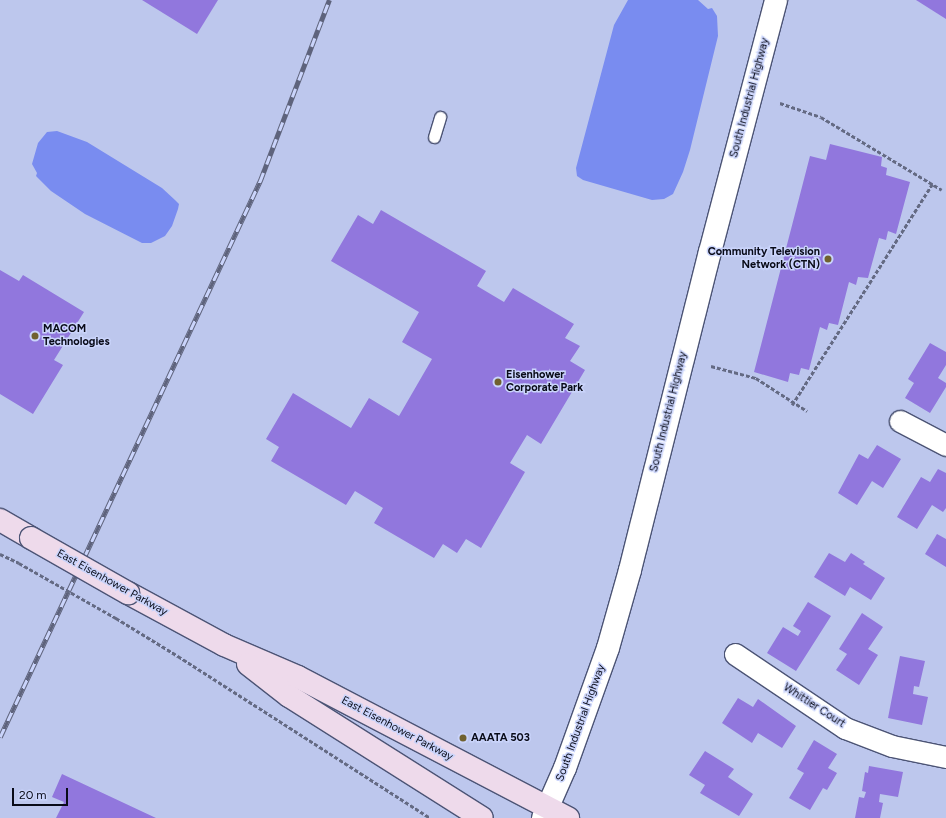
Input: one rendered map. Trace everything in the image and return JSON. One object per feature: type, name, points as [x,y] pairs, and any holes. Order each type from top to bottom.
[{"type":"main road","name":"East Eisenhower Parkway","points":[[0,520],[128,593],[224,645],[298,677],[545,813],[568,818]]},
{"type":"main road","name":"East Eisenhower Parkway","points":[[224,645],[289,696],[482,818]]},
{"type":"street","name":"South Industrial Highway","points":[[545,813],[566,768],[605,656],[628,578],[710,252],[776,0]]},
{"type":"street","points":[[900,421],[946,445]]},
{"type":"street","name":"Whittier Court","points":[[735,654],[846,728],[892,746],[946,757]]},
{"type":"lane","points":[[434,137],[440,117]]},
{"type":"path","points":[[780,103],[821,117],[942,190]]},
{"type":"path","points":[[792,405],[793,401],[932,184]]},
{"type":"path","points":[[711,366],[756,378],[807,410]]},
{"type":"path","points":[[0,554],[19,563],[116,618],[178,656],[430,818]]},
{"type":"water","points":[[628,0],[698,0],[708,9],[712,8],[717,16],[718,36],[690,150],[683,172],[673,194],[664,199],[652,200],[583,180],[577,176],[576,168],[614,25]]},
{"type":"water","points":[[57,131],[87,142],[162,188],[175,200],[179,204],[178,209],[172,226],[165,236],[151,243],[142,243],[85,214],[51,191],[36,176],[37,173],[32,164],[38,143],[47,132]]},
{"type":"building","points":[[142,0],[218,0],[197,34]]},
{"type":"building","points":[[916,0],[946,0],[946,19]]},
{"type":"building","name":"Community Television Network (CTN)","points":[[830,144],[882,157],[881,166],[887,168],[886,175],[910,182],[896,234],[888,231],[886,240],[879,238],[868,278],[858,277],[856,285],[849,282],[838,325],[829,323],[827,330],[820,327],[809,370],[801,368],[799,375],[790,373],[788,382],[754,372],[810,156],[826,160]]},
{"type":"building","name":"Eisenhower Corporate Park","points":[[381,210],[486,271],[477,286],[504,302],[513,288],[574,324],[565,338],[580,346],[570,361],[585,370],[541,444],[527,435],[510,463],[525,472],[481,548],[466,539],[457,553],[443,544],[434,558],[374,523],[383,508],[355,491],[346,505],[271,461],[279,447],[266,439],[293,393],[351,428],[369,398],[399,416],[432,359],[402,342],[419,312],[331,261],[358,215],[373,224]]},
{"type":"building","name":"MACOM Technologies","points":[[0,270],[19,281],[23,275],[84,312],[54,360],[63,365],[33,414],[0,394]]},
{"type":"building","points":[[930,343],[946,352],[946,365],[938,378],[946,383],[946,387],[930,413],[905,398],[914,383],[908,379]]},
{"type":"building","points":[[877,445],[901,459],[883,488],[872,481],[857,505],[838,493],[859,454],[868,459]]},
{"type":"building","points":[[938,469],[946,473],[946,508],[943,512],[932,505],[917,529],[897,517],[921,477],[930,482]]},
{"type":"building","points":[[937,534],[946,539],[946,567],[925,554]]},
{"type":"building","points":[[829,553],[845,562],[851,553],[865,562],[863,564],[885,578],[871,600],[850,587],[845,596],[814,577]]},
{"type":"building","points":[[808,602],[831,616],[796,671],[767,653],[783,627],[798,636],[801,631],[793,626]]},
{"type":"building","points":[[862,613],[883,627],[868,649],[878,655],[859,685],[836,670],[847,654],[839,649]]},
{"type":"building","points":[[900,656],[925,661],[919,687],[914,686],[913,694],[928,697],[922,725],[888,718]]},
{"type":"building","points":[[738,698],[753,707],[758,699],[796,726],[782,748],[758,733],[752,743],[722,723]]},
{"type":"building","points":[[814,740],[837,754],[828,768],[837,773],[827,790],[823,788],[810,810],[789,798],[804,773],[797,769]]},
{"type":"building","points":[[705,751],[734,769],[728,777],[753,794],[739,816],[700,793],[705,785],[689,775]]},
{"type":"building","points":[[869,766],[903,772],[898,797],[880,794],[879,802],[883,803],[880,818],[855,818],[859,797],[864,798],[866,792],[862,791],[865,772],[868,773]]},
{"type":"building","points":[[62,774],[156,818],[56,818],[64,802],[52,797]]},
{"type":"railway","points":[[0,737],[260,181],[329,0]]},
{"type":"place","name":"Community Television Network (CTN)","points":[[828,259]]},
{"type":"place","name":"MACOM Technologies","points":[[35,336]]},
{"type":"place","name":"Eisenhower Corporate Park","points":[[498,382]]},
{"type":"place","name":"AAATA 503","points":[[463,738]]}]
